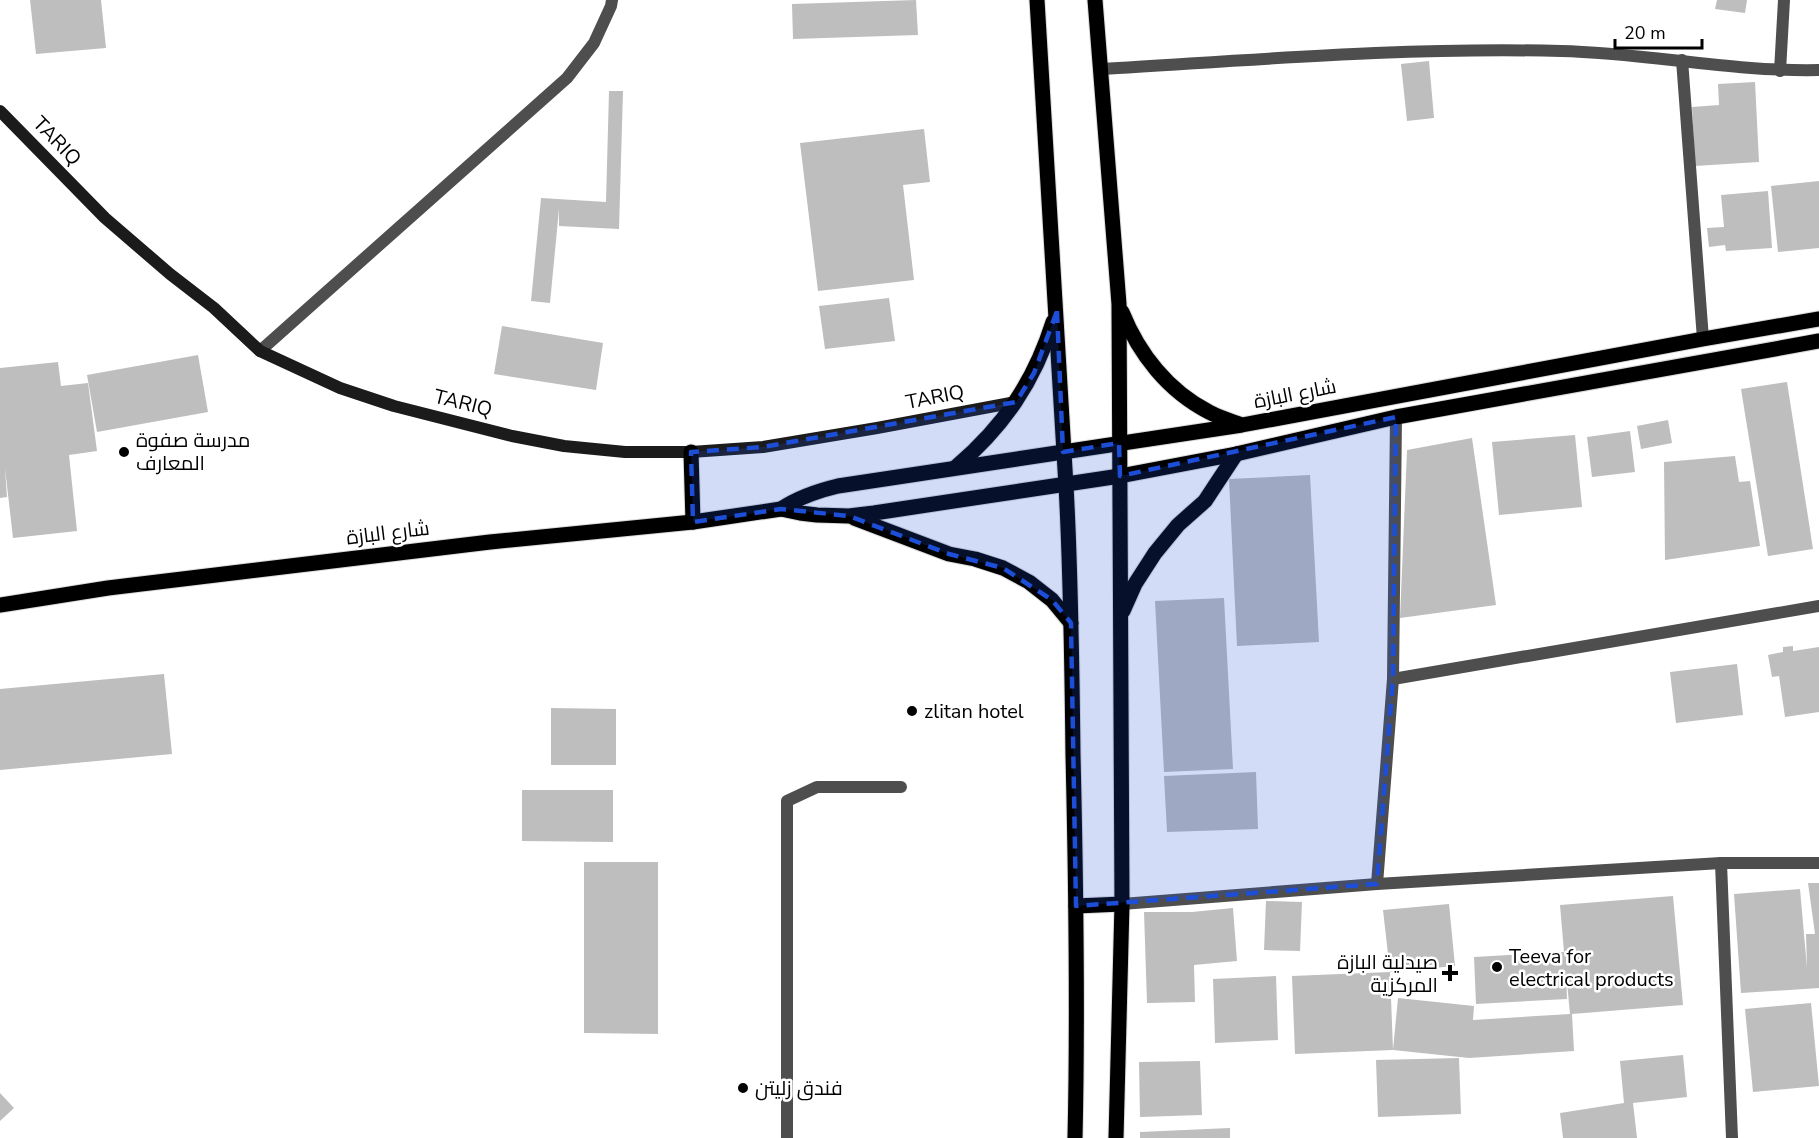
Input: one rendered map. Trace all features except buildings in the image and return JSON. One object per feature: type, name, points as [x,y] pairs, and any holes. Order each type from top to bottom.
[{"type":"main road","points":[[1037,0],[1057,310],[1071,623],[1076,906],[1075,1138]]},
{"type":"main road","points":[[1095,0],[1119,304],[1122,904],[1116,1138]]},
{"type":"main road","name":"TARIQ","points":[[0,111],[105,218],[214,308],[260,351],[340,388],[383,403],[512,436],[574,447],[625,452],[691,452],[763,447],[1016,402]]},
{"type":"main road","points":[[1119,304],[1132,337],[1153,367],[1178,392],[1208,412],[1242,425]]},
{"type":"main road","points":[[956,468],[999,426],[1016,402],[1047,343],[1057,310]]},
{"type":"main road","name":"شارع البازة","points":[[781,509],[815,491],[838,486],[1242,425],[1819,319]]},
{"type":"main road","name":"شارع البازة","points":[[0,605],[108,588],[467,545],[693,522],[781,509],[800,513],[849,516],[1066,485],[1236,454],[1396,417],[1819,341]]},
{"type":"main road","points":[[691,452],[693,522]]},
{"type":"main road","points":[[1121,617],[1135,584],[1155,553],[1178,525],[1205,501],[1236,454]]},
{"type":"main road","points":[[849,516],[949,554],[1003,568],[1029,582],[1052,600],[1071,623]]},
{"type":"main road","points":[[1076,906],[1122,904]]},
{"type":"street","points":[[260,351],[567,78],[594,43],[612,0]]},
{"type":"street","points":[[1780,71],[1784,0]]},
{"type":"street","points":[[1102,69],[1388,51],[1562,51],[1682,60],[1780,71],[1819,70]]},
{"type":"street","points":[[1682,60],[1703,339]]},
{"type":"street","points":[[1377,884],[1393,679],[1396,417]]},
{"type":"street","points":[[1393,679],[1819,606]]},
{"type":"street","points":[[787,1138],[787,801],[817,787],[901,787]]},
{"type":"street","points":[[1122,904],[1377,884],[1720,863],[1819,863]]},
{"type":"street","points":[[1720,863],[1732,1138]]},
{"type":"highlighted area","points":[[1057,311],[1063,452],[1119,443],[1120,476],[1396,417],[1393,679],[1377,884],[1076,906],[1071,623],[1052,600],[1003,568],[949,554],[849,516],[781,509],[693,522],[691,452],[763,447],[1016,402],[1034,373]]},
{"type":"place","name":"مدرسة صفوة المعارف","points":[[124,452]]},
{"type":"place","name":"zlitan hotel","points":[[912,711]]},
{"type":"place","name":"Teeva for electrical products","points":[[1497,967]]},
{"type":"place","name":"صيدلية البازة المركزية","points":[[1450,973]]},
{"type":"place","name":"فندق زليتن","points":[[743,1088]]}]
